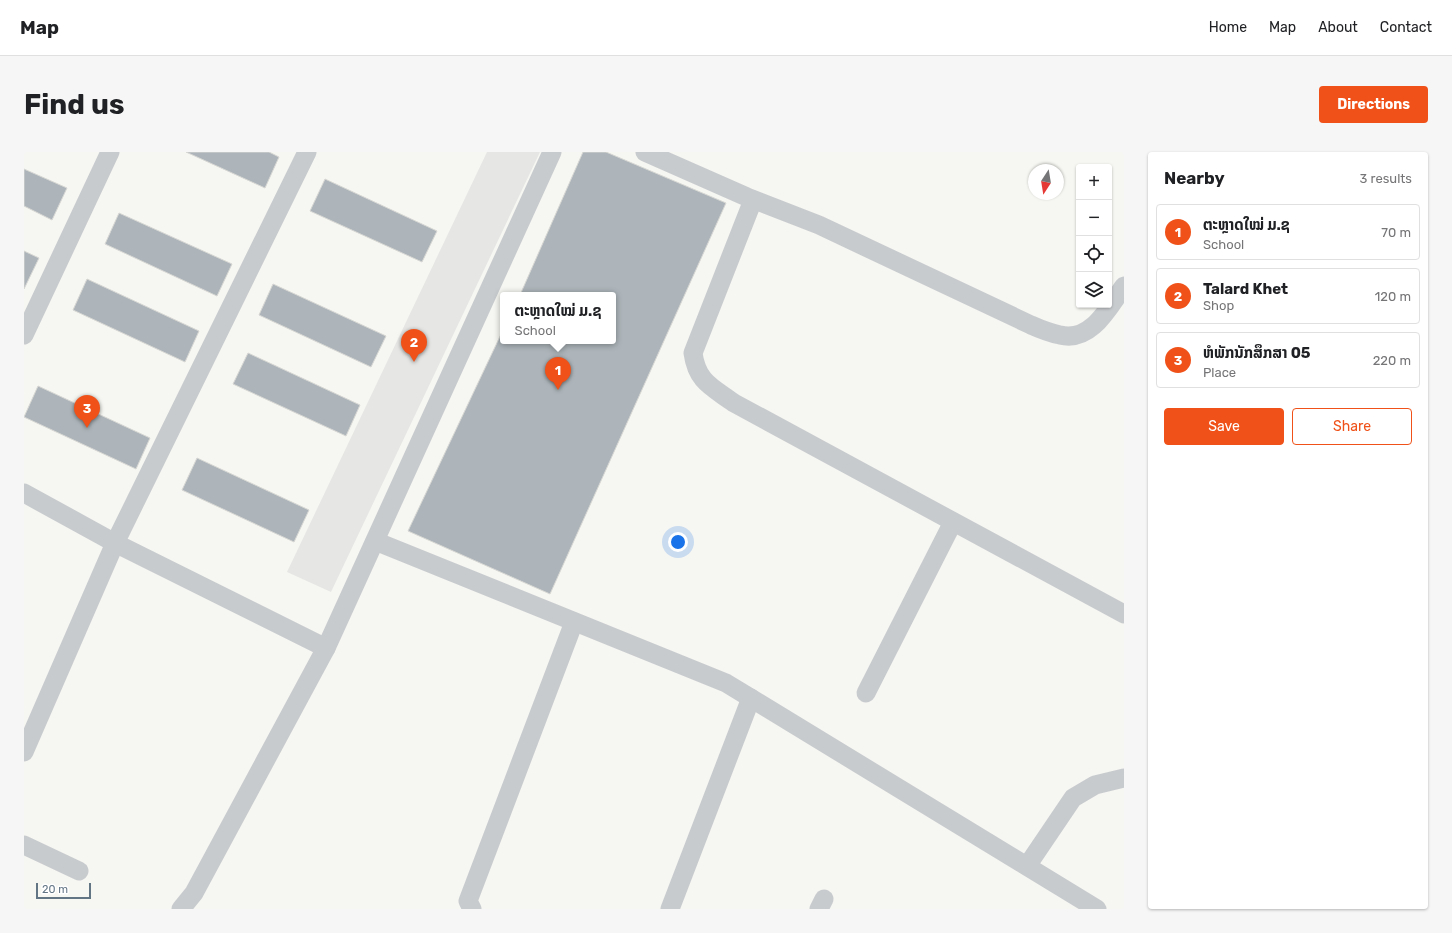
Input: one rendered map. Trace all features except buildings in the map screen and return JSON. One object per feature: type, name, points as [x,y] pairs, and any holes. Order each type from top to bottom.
[{"type":"street","points":[[24,335],[110,152]]},
{"type":"street","points":[[24,752],[115,543],[307,152]]},
{"type":"street","points":[[181,909],[194,893],[326,648],[552,152]]},
{"type":"street","points":[[645,152],[753,200],[819,225],[1031,326],[1062,336],[1078,335],[1094,326],[1124,286]]},
{"type":"street","points":[[753,200],[693,353],[695,368],[702,379],[734,403],[1124,614]]},
{"type":"street","points":[[24,493],[115,543],[326,648]]},
{"type":"street","points":[[866,693],[953,522]]},
{"type":"street","points":[[375,541],[726,683],[1097,909]]},
{"type":"street","points":[[472,909],[468,901],[574,622]]},
{"type":"street","points":[[670,909],[751,698]]},
{"type":"street","points":[[1027,866],[1073,798],[1095,785],[1124,778]]},
{"type":"street","points":[[24,845],[79,871]]},
{"type":"shaded area","points":[[487,152],[540,152],[331,592],[287,572]]},
{"type":"place","name":"Talard Khet","points":[[414,362]]},
{"type":"place","name":"ຕະຫຼາດໃໝ່ ມ.ຊ","points":[[558,390]]},
{"type":"place","name":"ຫໍພັກນັກສຶກສາ 05","points":[[87,428]]}]
